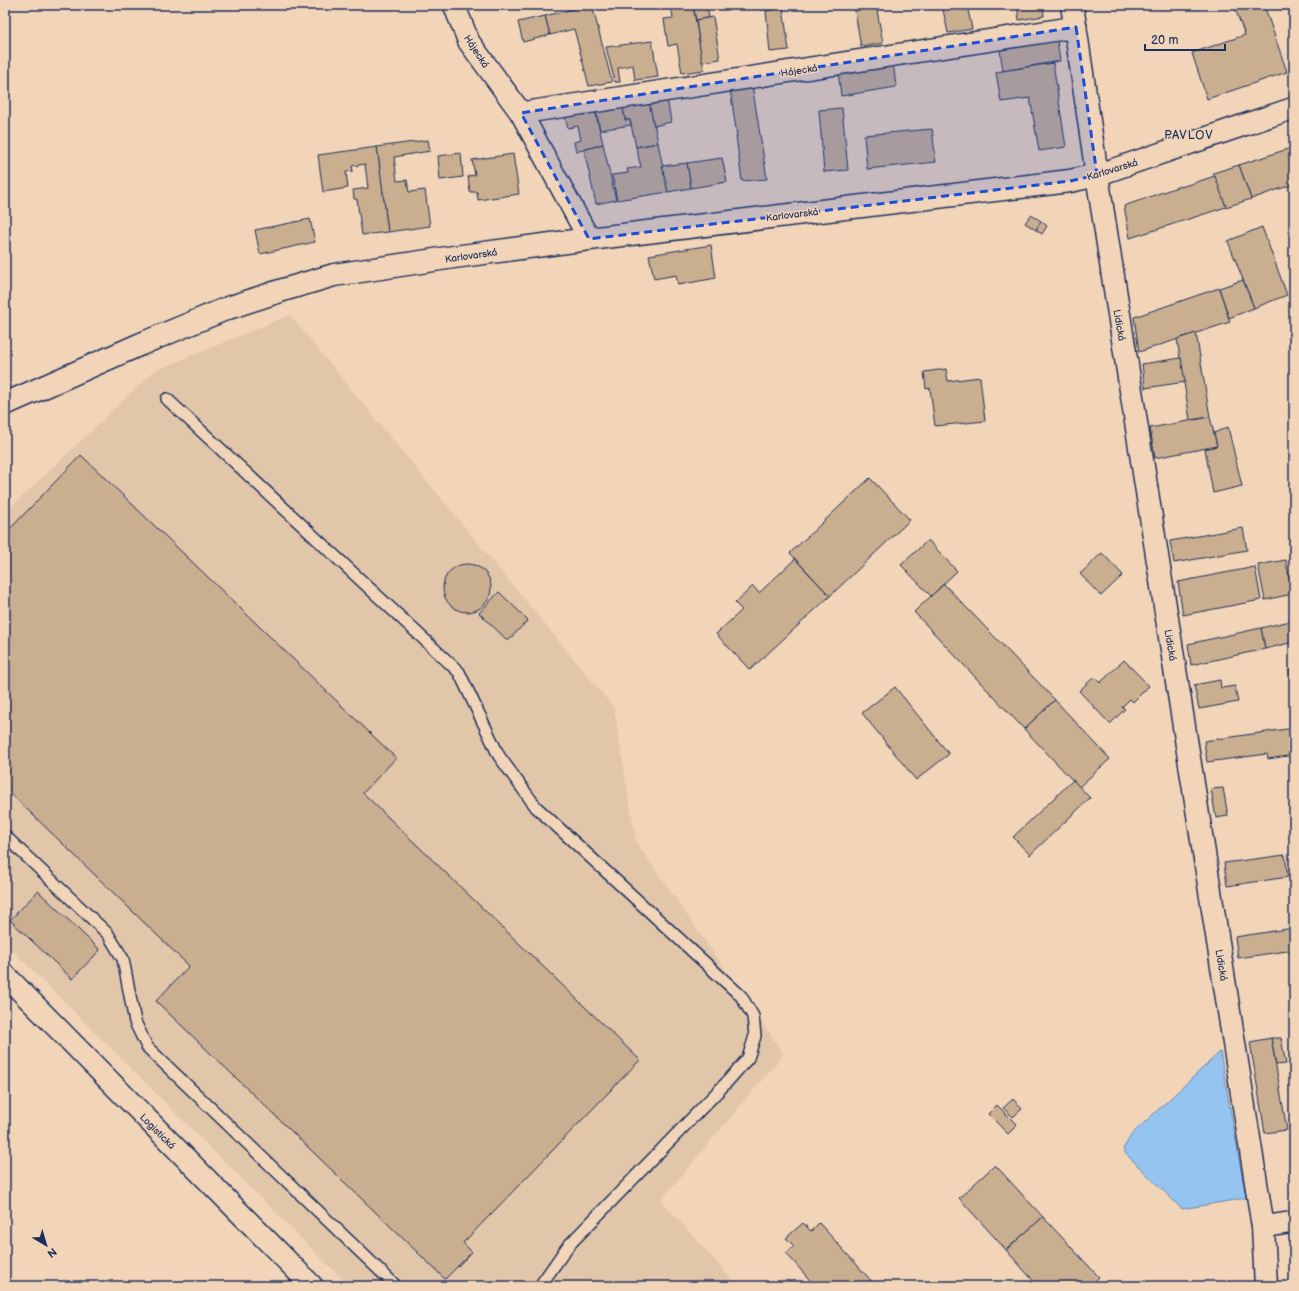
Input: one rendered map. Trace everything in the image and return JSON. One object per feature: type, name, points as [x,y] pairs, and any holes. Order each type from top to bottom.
[{"type":"street","name":"Hájecká","points":[[454,5],[469,42],[521,113],[589,239]]},
{"type":"street","name":"Lidická","points":[[1072,5],[1096,175],[1263,1227],[1266,1286]]},
{"type":"street","name":"Hájecká","points":[[521,113],[1076,27]]},
{"type":"street","name":"Karlovarská","points":[[5,404],[141,344],[228,308],[334,275],[454,256],[1070,181],[1096,175],[1294,108]]},
{"type":"street","name":"Logistická","points":[[5,975],[312,1286]]},
{"type":"street","points":[[1263,1227],[1294,1222]]},
{"type":"lane","points":[[167,399],[459,672],[499,756],[536,807],[741,996],[753,1016],[755,1036],[748,1058],[727,1082],[568,1246],[540,1286]]},
{"type":"lane","points":[[5,836],[108,934],[123,959],[135,1022],[147,1047],[396,1286]]},
{"type":"highlighted area","points":[[1076,27],[1097,175],[1070,181],[589,239],[521,113]]},
{"type":"shaded area","points":[[290,315],[614,708],[636,842],[784,1054],[661,1200],[738,1286],[349,1286],[10,948],[5,941],[5,513],[154,371]]},
{"type":"water","points":[[1220,1052],[1246,1198],[1182,1209],[1125,1153],[1123,1149],[1132,1134]]},
{"type":"building","points":[[592,5],[612,82],[589,86],[574,29],[550,35],[545,16]]},
{"type":"building","points":[[671,5],[693,5],[704,70],[682,73],[677,44],[668,46],[664,19],[673,18]]},
{"type":"building","points":[[693,5],[707,5],[709,18],[696,20]]},
{"type":"building","points":[[759,5],[786,5],[786,7],[766,11],[766,9],[760,10]]},
{"type":"building","points":[[854,5],[876,5],[883,43],[861,47]]},
{"type":"building","points":[[942,5],[967,5],[972,29],[948,33]]},
{"type":"building","points":[[1017,5],[1043,5],[1044,16],[1019,20]]},
{"type":"building","points":[[1264,5],[1287,72],[1207,99],[1192,53],[1245,35],[1234,6]]},
{"type":"building","points":[[783,8],[789,50],[770,52],[766,11]]},
{"type":"building","points":[[545,16],[550,35],[523,42],[518,22]]},
{"type":"building","points":[[713,17],[720,59],[702,62],[696,20]]},
{"type":"building","points":[[1056,34],[1060,61],[1003,71],[999,43]]},
{"type":"building","points":[[652,41],[658,77],[635,80],[633,65],[618,68],[620,82],[615,82],[606,47]]},
{"type":"building","points":[[893,61],[896,87],[841,96],[838,70]]},
{"type":"building","points":[[1053,63],[1066,147],[1039,151],[1030,98],[1001,102],[996,72]]},
{"type":"building","points":[[752,84],[767,179],[742,181],[730,89]]},
{"type":"building","points":[[649,98],[658,143],[636,147],[630,120],[625,120],[622,102]]},
{"type":"building","points":[[667,98],[671,122],[654,126],[649,102]]},
{"type":"building","points":[[622,102],[625,120],[630,120],[631,125],[600,130],[595,106]]},
{"type":"building","points":[[594,106],[603,144],[576,152],[574,142],[581,140],[578,126],[568,128],[563,111]]},
{"type":"building","points":[[842,108],[848,170],[824,172],[819,110]]},
{"type":"building","points":[[932,129],[936,162],[867,169],[864,135]]},
{"type":"building","points":[[428,140],[430,151],[394,157],[397,181],[407,180],[409,192],[425,190],[430,226],[388,232],[377,147]]},
{"type":"building","points":[[658,143],[668,192],[617,200],[612,175],[628,173],[627,169],[641,167],[636,147]]},
{"type":"building","points":[[603,144],[616,200],[596,204],[584,150]]},
{"type":"building","points":[[377,147],[388,232],[362,235],[357,199],[354,199],[353,190],[368,188],[365,164],[352,166],[353,171],[346,172],[348,188],[323,192],[318,155]]},
{"type":"building","points":[[1294,147],[1294,184],[1251,199],[1239,165]]},
{"type":"building","points":[[461,153],[463,177],[440,180],[438,156]]},
{"type":"building","points":[[513,154],[519,194],[478,200],[477,192],[470,192],[468,176],[475,175],[472,160]]},
{"type":"building","points":[[722,158],[727,182],[691,188],[687,163]]},
{"type":"building","points":[[687,163],[691,188],[668,192],[662,166]]},
{"type":"building","points":[[1239,165],[1251,199],[1226,207],[1213,173]]},
{"type":"building","points":[[1215,176],[1226,207],[1130,238],[1124,206],[1180,186],[1181,187]]},
{"type":"building","points":[[1031,215],[1041,221],[1036,230],[1025,223]]},
{"type":"building","points":[[310,219],[315,242],[260,254],[255,230]]},
{"type":"building","points":[[1041,221],[1047,226],[1042,234],[1036,230]]},
{"type":"building","points":[[1262,227],[1287,295],[1254,308],[1228,241]]},
{"type":"building","points":[[711,245],[716,278],[678,285],[676,275],[654,279],[649,255]]},
{"type":"building","points":[[1243,280],[1254,308],[1229,318],[1219,288]]},
{"type":"building","points":[[1219,288],[1230,322],[1139,352],[1134,317]]},
{"type":"building","points":[[1196,333],[1210,417],[1190,420],[1177,339]]},
{"type":"building","points":[[1181,358],[1185,382],[1145,388],[1142,364]]},
{"type":"building","points":[[946,369],[948,381],[980,377],[985,421],[935,426],[930,388],[926,389],[924,372]]},
{"type":"building","points":[[1210,417],[1217,446],[1155,458],[1150,428]]},
{"type":"building","points":[[1228,427],[1242,486],[1213,493],[1205,449],[1217,446],[1214,433]]},
{"type":"building","points":[[81,455],[396,758],[363,793],[640,1060],[463,1243],[472,1252],[445,1279],[156,1001],[189,966],[5,788],[5,534]]},
{"type":"building","points":[[870,478],[910,520],[830,596],[790,553]]},
{"type":"building","points":[[1243,528],[1247,550],[1174,563],[1170,541]]},
{"type":"building","points":[[928,540],[957,571],[931,596],[901,565]]},
{"type":"building","points":[[1102,553],[1123,575],[1101,596],[1080,574]]},
{"type":"building","points":[[795,559],[830,596],[750,670],[716,634],[742,610],[735,603],[753,586],[759,593]]},
{"type":"building","points":[[1286,560],[1292,594],[1265,600],[1258,565]]},
{"type":"building","points":[[462,564],[472,564],[484,571],[491,583],[491,593],[484,605],[472,612],[462,612],[454,608],[447,601],[443,593],[443,583],[447,575],[454,568]]},
{"type":"building","points":[[1255,567],[1261,600],[1183,615],[1178,582]]},
{"type":"building","points":[[944,584],[1055,700],[1024,729],[914,612]]},
{"type":"building","points":[[499,592],[528,620],[508,641],[479,613]]},
{"type":"building","points":[[1294,620],[1294,642],[1265,649],[1261,628]]},
{"type":"building","points":[[1261,628],[1265,649],[1191,665],[1188,644]]},
{"type":"building","points":[[1124,660],[1149,686],[1133,702],[1130,699],[1122,707],[1125,709],[1110,724],[1079,691],[1094,677],[1100,683]]},
{"type":"building","points":[[1294,669],[1294,695],[1289,670]]},
{"type":"building","points":[[1220,680],[1221,688],[1235,686],[1238,702],[1199,709],[1194,685]]},
{"type":"building","points":[[895,687],[949,754],[916,780],[862,713]]},
{"type":"building","points":[[1055,700],[1110,759],[1079,787],[1024,729]]},
{"type":"building","points":[[1294,728],[1294,755],[1268,759],[1267,754],[1207,762],[1204,741]]},
{"type":"building","points":[[1073,780],[1090,798],[1030,855],[1013,837]]},
{"type":"building","points":[[1223,788],[1228,816],[1216,818],[1211,789]]},
{"type":"building","points":[[1285,855],[1288,877],[1227,886],[1224,863]]},
{"type":"building","points":[[38,891],[100,950],[72,979],[10,920]]},
{"type":"building","points":[[1294,928],[1294,950],[1238,958],[1235,937]]},
{"type":"building","points":[[1290,950],[1294,950],[1294,975]]},
{"type":"building","points":[[1271,1038],[1281,1038],[1286,1064],[1276,1065]]},
{"type":"building","points":[[1271,1038],[1287,1130],[1265,1133],[1250,1042]]},
{"type":"building","points":[[1013,1099],[1022,1109],[1013,1117],[1003,1108]]},
{"type":"building","points":[[997,1105],[1017,1125],[1008,1134],[988,1114]]},
{"type":"building","points":[[995,1165],[1043,1217],[1006,1250],[959,1198]]},
{"type":"building","points":[[1294,1191],[1294,1199],[1292,1200],[1290,1192]]},
{"type":"building","points":[[1043,1217],[1099,1277],[1090,1286],[1038,1286],[1006,1250]]},
{"type":"building","points":[[803,1223],[811,1231],[819,1223],[876,1286],[815,1286],[786,1253],[794,1246],[786,1238]]},
{"type":"district","name":"PAVLOV","points":[[1189,135]]}]
